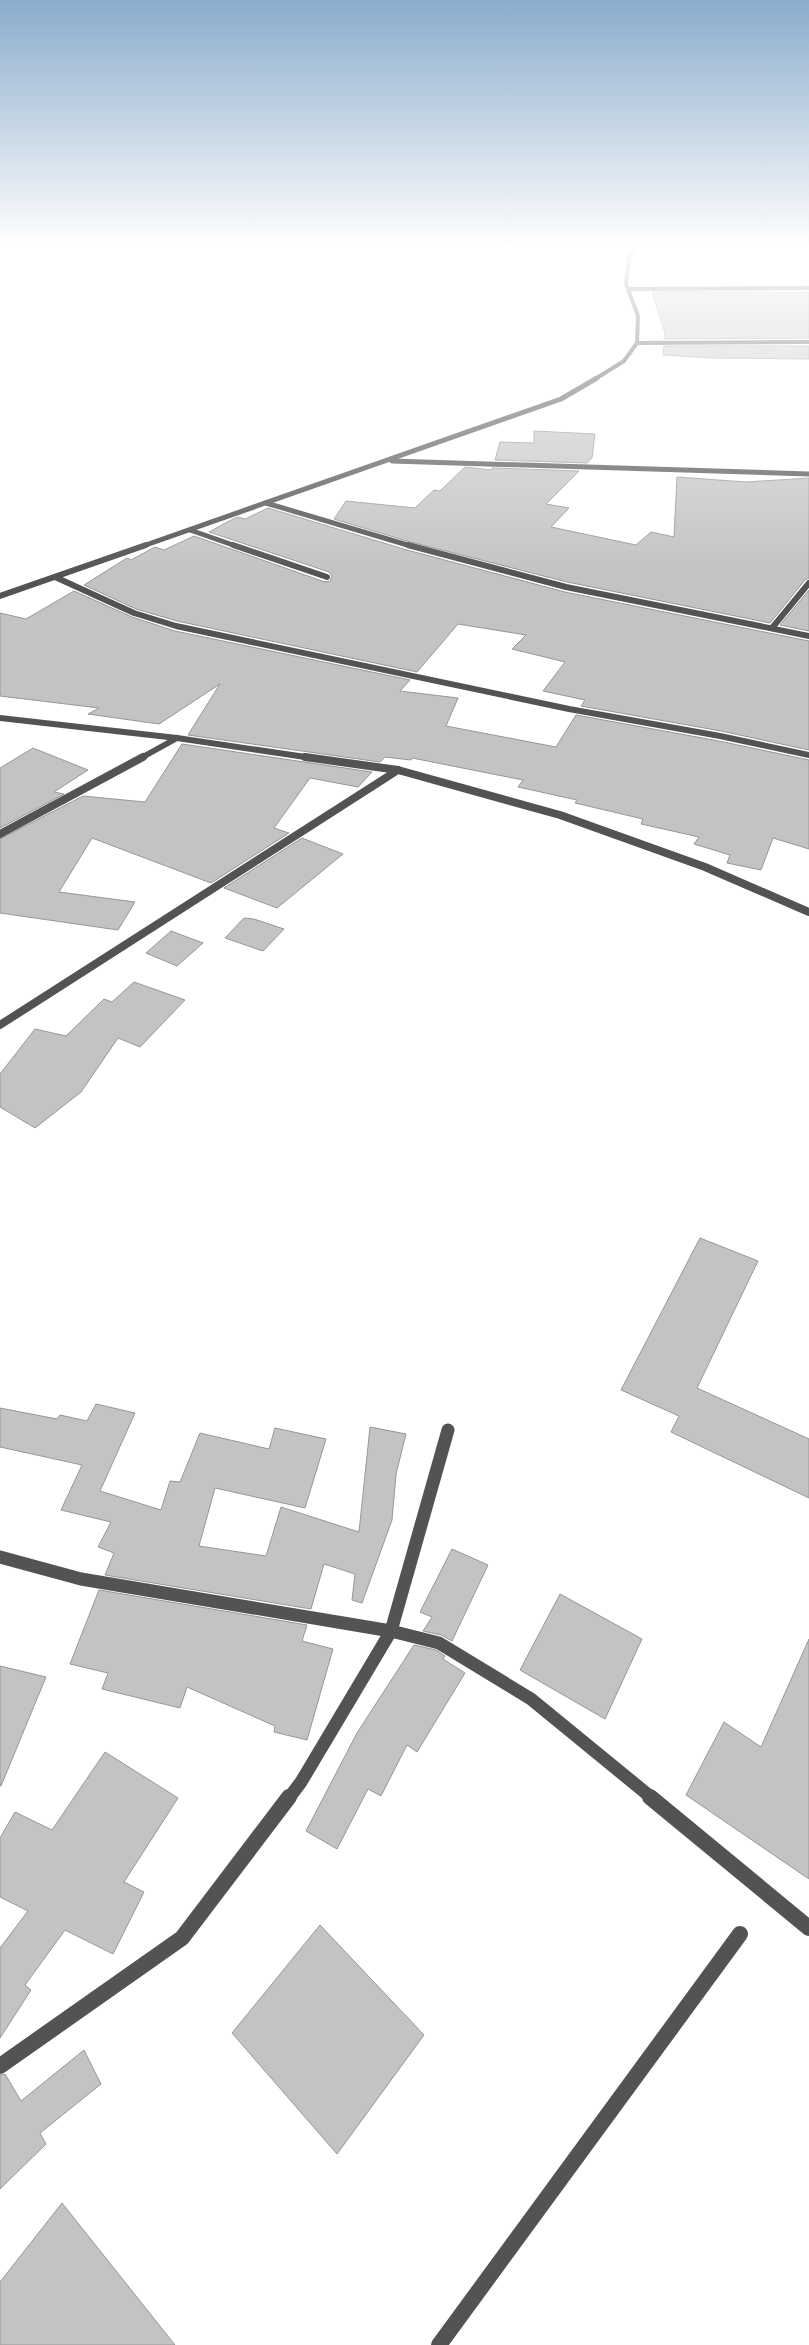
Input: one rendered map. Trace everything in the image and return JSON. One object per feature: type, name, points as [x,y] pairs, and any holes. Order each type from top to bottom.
[{"type":"street","points":[[0,596],[561,399],[624,361],[628,355]]},
{"type":"street","points":[[386,461],[809,474]]},
{"type":"street","points":[[266,503],[412,546],[566,587],[809,636]]},
{"type":"street","points":[[190,530],[327,577]]},
{"type":"street","points":[[55,577],[134,613],[176,626],[372,669],[569,709],[720,736],[809,755]]},
{"type":"street","points":[[772,628],[809,583]]},
{"type":"street","points":[[0,718],[177,738],[398,770],[560,815],[705,867],[809,912]]},
{"type":"street","points":[[0,834],[177,738]]},
{"type":"street","points":[[0,1025],[398,770]]},
{"type":"street","points":[[0,2066],[182,1938],[301,1782],[390,1631],[448,1430]]},
{"type":"street","points":[[0,1557],[81,1579],[390,1631],[439,1643],[531,1699],[809,1928]]},
{"type":"street","points":[[439,2345],[740,1934]]},
{"type":"building","points":[[670,355],[809,355],[809,359],[712,358]]},
{"type":"building","points":[[534,431],[595,434],[592,458],[587,463],[495,460],[500,442],[534,443]]},
{"type":"building","points":[[465,467],[492,470],[492,468],[579,471],[546,504],[569,508],[551,527],[636,545],[651,532],[674,537],[677,477],[746,482],[809,478],[809,578],[805,580],[770,623],[567,582],[407,541],[334,519],[346,501],[415,508],[434,490],[440,491]]},
{"type":"building","points":[[268,508],[407,550],[565,592],[809,641],[809,750],[721,731],[581,706],[585,700],[543,691],[565,662],[512,649],[526,635],[458,624],[417,672],[177,621],[136,609],[84,585],[127,558],[131,560],[155,547],[164,550],[194,536],[325,582],[330,581],[332,576],[329,572],[209,532],[233,519],[238,517],[245,519]]},
{"type":"building","points":[[809,590],[809,631],[780,625]]},
{"type":"building","points":[[74,591],[132,617],[175,631],[410,680],[400,691],[458,698],[446,726],[556,747],[576,715],[719,741],[809,760],[809,849],[773,838],[761,870],[727,863],[730,855],[694,844],[699,837],[641,824],[643,819],[575,803],[577,800],[518,787],[523,780],[412,758],[411,760],[385,757],[380,762],[188,735],[220,684],[159,724],[88,714],[99,708],[0,696],[0,613],[26,619]]},
{"type":"building","points":[[182,744],[372,772],[358,787],[310,778],[274,828],[289,833],[211,883],[92,838],[59,892],[135,902],[118,930],[0,913],[0,839],[83,796],[145,802]]},
{"type":"building","points":[[33,748],[88,770],[54,792],[64,794],[0,828],[0,768]]},
{"type":"building","points":[[302,838],[343,854],[277,908],[224,888]]},
{"type":"building","points":[[244,918],[254,919],[284,929],[263,951],[225,938]]},
{"type":"building","points":[[171,931],[203,943],[177,966],[146,953]]},
{"type":"building","points":[[134,982],[185,1000],[140,1047],[118,1038],[81,1092],[35,1128],[0,1107],[0,1074],[35,1029],[66,1036],[104,999],[112,1002]]},
{"type":"building","points":[[700,1238],[758,1261],[697,1388],[809,1439],[809,1498],[671,1432],[679,1416],[621,1390]]},
{"type":"building","points":[[96,1404],[135,1413],[100,1491],[161,1510],[170,1481],[180,1482],[200,1433],[269,1449],[275,1428],[326,1439],[305,1508],[215,1488],[199,1546],[266,1556],[281,1507],[359,1532],[370,1427],[406,1434],[396,1474],[392,1520],[362,1603],[352,1600],[355,1574],[324,1564],[311,1609],[105,1575],[114,1553],[98,1547],[111,1522],[61,1510],[82,1465],[0,1447],[0,1408],[57,1419],[60,1415],[87,1421]]},
{"type":"building","points":[[452,1549],[488,1565],[452,1641],[441,1635],[423,1631],[432,1617],[420,1612]]},
{"type":"building","points":[[99,1590],[307,1625],[302,1641],[333,1649],[307,1740],[274,1732],[275,1726],[187,1687],[180,1708],[102,1689],[108,1673],[70,1664]]},
{"type":"building","points":[[560,1594],[642,1639],[605,1719],[520,1670]]},
{"type":"building","points":[[809,1639],[809,1879],[686,1795],[724,1722],[761,1747]]},
{"type":"building","points":[[414,1645],[436,1650],[445,1656],[443,1659],[465,1673],[417,1752],[407,1745],[381,1796],[368,1789],[337,1849],[306,1831],[357,1733]]},
{"type":"building","points":[[0,1666],[46,1677],[1,1786],[0,1786]]},
{"type":"building","points":[[105,1752],[178,1798],[124,1882],[144,1892],[113,1954],[65,1930],[25,1985],[31,1990],[0,2038],[0,1948],[28,1911],[0,1897],[0,1838],[15,1812],[52,1830]]},
{"type":"building","points":[[320,1925],[424,2035],[337,2154],[232,2033]]},
{"type":"building","points":[[84,2050],[101,2084],[40,2133],[46,2144],[0,2189],[0,2075],[5,2074],[21,2101]]},
{"type":"building","points":[[62,2203],[175,2345],[0,2345],[0,2282]]}]
